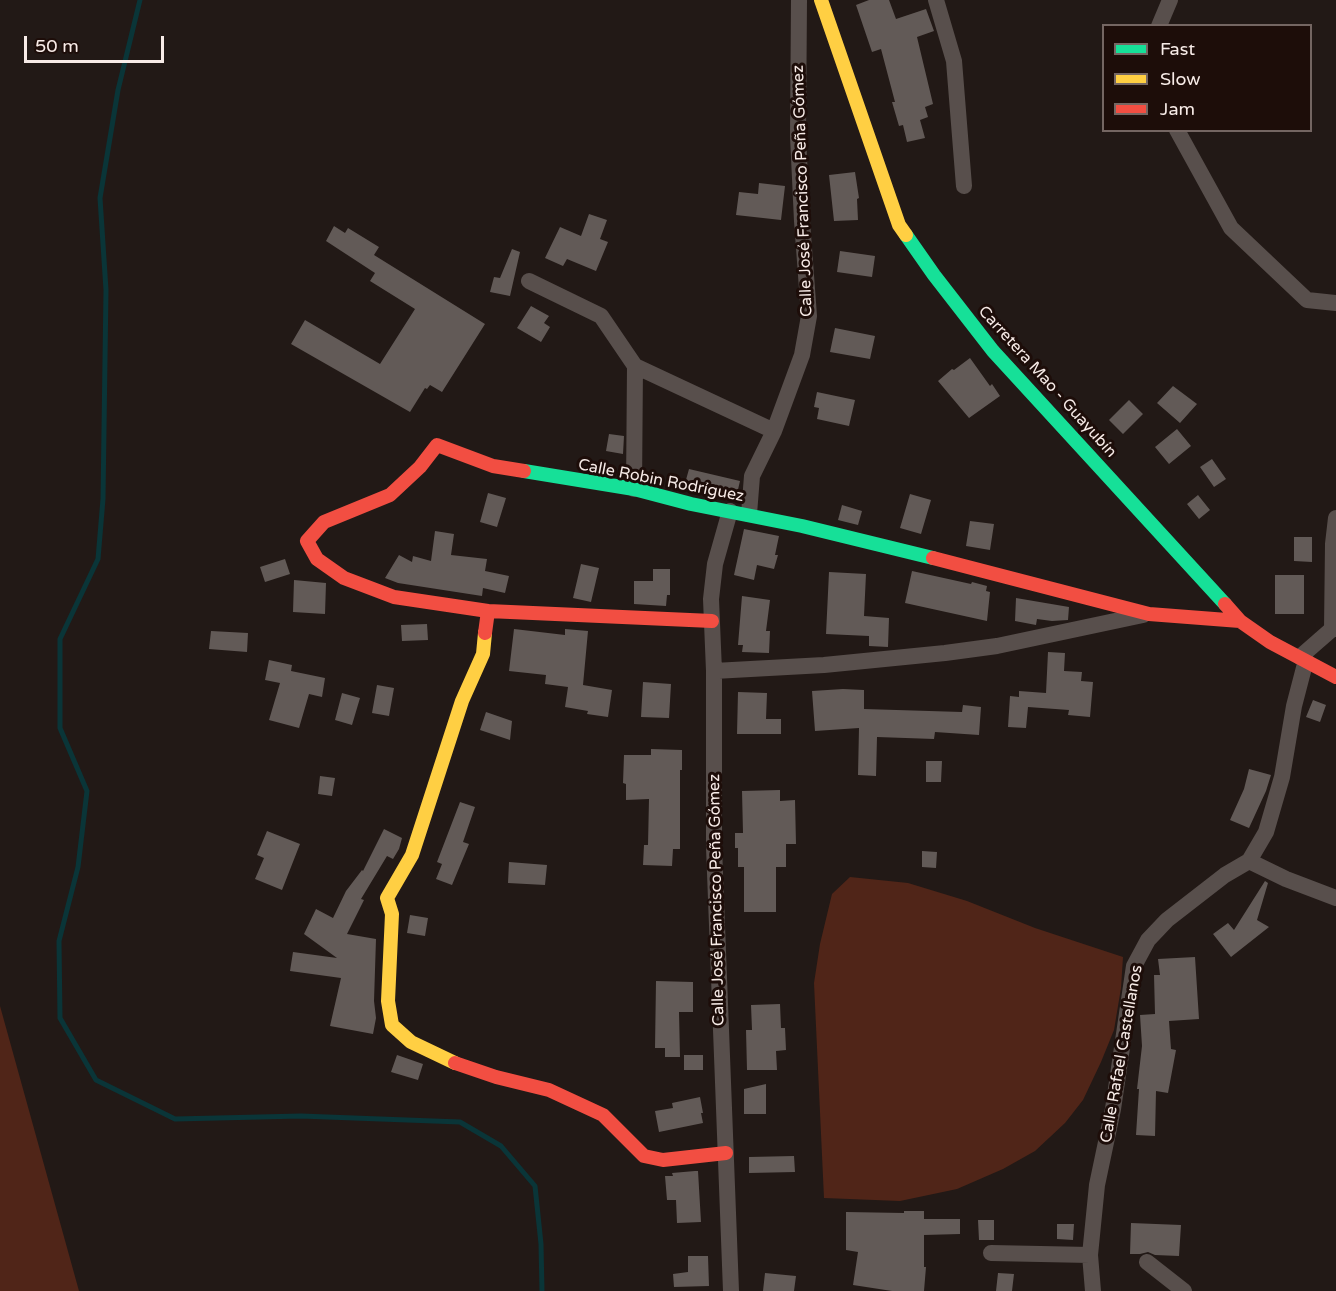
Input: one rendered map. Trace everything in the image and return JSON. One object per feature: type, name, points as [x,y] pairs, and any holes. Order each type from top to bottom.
[{"type":"street","name":"Calle José Francisco Peña Gómez","points":[[749,514],[752,476],[774,431],[802,355],[809,316],[799,146],[799,0]]},
{"type":"street","name":"Carretera Mao - Guayubín","points":[[821,0],[899,225],[934,275],[993,351],[1240,621],[1270,642],[1336,677]]},
{"type":"street","points":[[936,0],[954,61],[964,186]]},
{"type":"street","points":[[1160,24],[1170,0]]},
{"type":"street","points":[[1178,132],[1231,228],[1307,300],[1336,303]]},
{"type":"street","points":[[529,281],[601,316],[635,366],[774,431]]},
{"type":"street","points":[[634,489],[635,366]]},
{"type":"street","name":"Calle Robin Rodríguez","points":[[488,611],[394,597],[344,578],[317,559],[307,541],[324,522],[390,495],[420,467],[437,445],[493,466],[634,489],[691,504],[749,514],[976,568],[1149,614],[1240,621]]},
{"type":"street","name":"Calle José Francisco Peña Gómez","points":[[730,511],[715,564],[711,599],[714,671],[714,847],[731,1291]]},
{"type":"street","points":[[1303,658],[1334,629],[1333,544],[1336,518]]},
{"type":"street","points":[[712,621],[488,611],[483,654],[462,701],[412,855],[387,898],[392,914],[388,1000],[392,1025],[411,1042],[442,1058],[496,1077],[549,1090],[603,1115],[644,1156],[663,1161],[726,1153]]},
{"type":"street","points":[[714,671],[824,665],[945,653],[997,646],[1149,614]]},
{"type":"street","name":"Calle Rafael Castellanos","points":[[1093,1291],[1090,1255],[1097,1185],[1113,1109],[1134,966],[1148,940],[1167,920],[1225,875],[1249,861],[1266,832],[1282,777],[1303,658]]},
{"type":"street","points":[[1249,861],[1286,879],[1336,898]]},
{"type":"street","points":[[991,1252],[1090,1255]]},
{"type":"street","points":[[1147,1262],[1184,1291]]},
{"type":"shaded area","points":[[850,877],[908,883],[967,901],[1035,928],[1123,957],[1121,988],[1114,1030],[1101,1062],[1083,1100],[1065,1123],[1035,1151],[1003,1169],[957,1189],[900,1201],[824,1198],[814,983],[820,944],[832,894]]},
{"type":"shaded area","points":[[0,1006],[79,1291],[0,1291]]},
{"type":"building","points":[[869,0],[889,0],[896,19],[926,9],[934,31],[917,37],[933,104],[925,107],[928,117],[920,120],[925,138],[907,142],[903,125],[899,126],[881,49],[872,52],[856,5]]},
{"type":"building","points":[[855,172],[859,198],[857,199],[858,220],[834,221],[829,175]]},
{"type":"building","points":[[759,183],[785,186],[781,220],[736,215],[739,192],[758,194]]},
{"type":"building","points":[[589,214],[607,220],[600,239],[608,242],[596,271],[567,259],[563,266],[545,258],[560,227],[581,236]]},
{"type":"building","points":[[334,226],[345,233],[348,228],[379,247],[374,255],[485,324],[442,392],[430,385],[427,389],[425,388],[410,412],[291,344],[305,320],[380,364],[415,309],[370,281],[375,273],[326,241]]},
{"type":"building","points":[[512,249],[520,252],[510,296],[490,292],[494,277],[500,278]]},
{"type":"building","points":[[840,251],[875,256],[872,277],[837,272]]},
{"type":"building","points":[[531,306],[549,316],[544,323],[550,327],[541,342],[517,328]]},
{"type":"building","points":[[835,328],[875,336],[870,359],[830,352]]},
{"type":"building","points":[[970,358],[1000,396],[969,418],[938,381]]},
{"type":"building","points":[[1173,386],[1197,404],[1180,423],[1157,403]]},
{"type":"building","points":[[817,392],[855,400],[849,426],[817,419],[819,408],[814,407]]},
{"type":"building","points":[[1129,400],[1143,414],[1123,434],[1109,420]]},
{"type":"building","points":[[1177,429],[1191,446],[1169,464],[1155,447]]},
{"type":"building","points":[[609,434],[624,436],[623,454],[606,451]]},
{"type":"building","points":[[1212,459],[1226,479],[1214,487],[1200,467]]},
{"type":"building","points":[[689,469],[740,481],[736,498],[684,487]]},
{"type":"building","points":[[488,493],[506,498],[497,527],[480,522]]},
{"type":"building","points":[[910,494],[931,500],[921,534],[900,528]]},
{"type":"building","points":[[1198,495],[1210,510],[1199,519],[1187,504]]},
{"type":"building","points":[[842,505],[862,511],[858,525],[838,520]]},
{"type":"building","points":[[970,521],[994,524],[990,550],[966,546]]},
{"type":"building","points":[[744,529],[779,536],[775,555],[778,555],[774,569],[757,565],[754,580],[734,575]]},
{"type":"building","points":[[435,531],[454,534],[451,555],[487,559],[485,571],[509,576],[505,593],[483,588],[482,596],[398,583],[385,578],[399,555],[412,562],[413,556],[431,561]]},
{"type":"building","points":[[1294,537],[1312,537],[1312,562],[1294,561]]},
{"type":"building","points":[[285,559],[290,574],[265,582],[260,567]]},
{"type":"building","points":[[581,564],[599,568],[591,602],[573,598]]},
{"type":"building","points":[[653,569],[670,569],[670,595],[667,595],[666,606],[634,604],[634,581],[653,581]]},
{"type":"building","points":[[912,571],[987,586],[986,591],[990,592],[987,621],[905,603]]},
{"type":"building","points":[[829,572],[866,574],[864,616],[889,618],[888,647],[869,646],[869,636],[826,634]]},
{"type":"building","points":[[1275,575],[1304,575],[1304,614],[1275,614]]},
{"type":"building","points":[[294,580],[326,583],[325,614],[293,612]]},
{"type":"building","points":[[742,596],[770,600],[766,631],[770,631],[769,653],[742,652],[743,645],[738,645]]},
{"type":"building","points":[[1016,598],[1069,607],[1068,620],[1037,619],[1036,625],[1015,621]]},
{"type":"building","points":[[427,624],[428,640],[402,641],[401,625]]},
{"type":"building","points":[[514,629],[565,635],[565,629],[588,631],[583,685],[612,690],[608,717],[587,714],[588,711],[565,707],[568,687],[545,684],[546,675],[509,671]]},
{"type":"building","points":[[211,631],[248,633],[247,652],[209,649]]},
{"type":"building","points":[[1048,652],[1065,653],[1064,671],[1082,672],[1081,681],[1093,682],[1090,717],[1068,715],[1069,710],[1028,707],[1026,728],[1008,727],[1010,696],[1019,697],[1019,691],[1046,693]]},
{"type":"building","points":[[269,660],[292,665],[291,671],[325,678],[322,697],[309,694],[299,728],[269,720],[280,683],[265,680]]},
{"type":"building","points":[[643,682],[671,684],[669,718],[641,717]]},
{"type":"building","points":[[377,685],[394,688],[389,716],[372,713]]},
{"type":"building","points":[[864,690],[864,709],[962,712],[963,705],[981,707],[979,735],[935,732],[934,739],[877,737],[876,776],[858,775],[859,728],[815,731],[812,691]]},
{"type":"building","points":[[738,692],[767,693],[766,719],[781,719],[781,734],[737,734]]},
{"type":"building","points":[[342,693],[360,698],[352,725],[335,720]]},
{"type":"building","points":[[1313,700],[1326,705],[1320,722],[1306,717]]},
{"type":"building","points":[[486,712],[512,721],[510,740],[480,730]]},
{"type":"building","points":[[651,749],[682,750],[680,849],[673,849],[672,866],[643,865],[644,845],[648,845],[649,799],[626,800],[626,784],[623,783],[624,755],[651,755]]},
{"type":"building","points":[[926,761],[942,761],[941,782],[926,782]]},
{"type":"building","points":[[1249,769],[1271,775],[1249,828],[1230,820],[1244,789]]},
{"type":"building","points":[[320,776],[335,778],[332,796],[318,794]]},
{"type":"building","points":[[780,790],[780,801],[795,800],[796,844],[786,844],[786,867],[776,867],[776,912],[744,912],[744,867],[738,867],[738,848],[735,848],[735,833],[743,833],[742,791]]},
{"type":"building","points":[[460,802],[475,807],[463,842],[469,844],[452,885],[436,879],[442,864],[437,862]]},
{"type":"building","points":[[384,829],[402,838],[399,849],[393,859],[387,856],[361,899],[364,900],[347,934],[376,939],[374,1001],[376,1018],[373,1034],[330,1026],[341,978],[290,971],[293,952],[337,958],[304,934],[316,909],[333,918],[346,891],[363,871]]},
{"type":"building","points":[[267,831],[300,844],[282,890],[255,879],[264,858],[257,855]]},
{"type":"building","points":[[922,851],[937,852],[936,868],[922,867]]},
{"type":"building","points":[[509,862],[547,865],[545,885],[508,883]]},
{"type":"building","points":[[1265,881],[1268,883],[1257,920],[1269,927],[1231,957],[1213,934],[1228,923],[1234,930]]},
{"type":"building","points":[[410,915],[428,918],[425,936],[407,933]]},
{"type":"building","points":[[1195,957],[1199,1019],[1169,1021],[1171,1049],[1176,1050],[1168,1093],[1156,1091],[1155,1136],[1136,1135],[1139,1089],[1137,1089],[1142,1046],[1140,1015],[1155,1014],[1154,975],[1160,975],[1158,959]]},
{"type":"building","points":[[656,981],[693,982],[693,1012],[679,1012],[680,1057],[665,1057],[665,1048],[655,1048]]},
{"type":"building","points":[[780,1004],[781,1028],[785,1028],[786,1050],[776,1051],[777,1070],[747,1070],[746,1030],[752,1030],[751,1005]]},
{"type":"building","points":[[397,1055],[423,1064],[418,1080],[391,1072]]},
{"type":"building","points":[[684,1055],[703,1055],[703,1070],[684,1070]]},
{"type":"building","points":[[766,1084],[766,1114],[744,1114],[744,1089]]},
{"type":"building","points":[[700,1097],[703,1123],[659,1132],[655,1111],[673,1108],[672,1103]]},
{"type":"building","points":[[794,1156],[795,1172],[749,1173],[749,1157]]},
{"type":"building","points":[[698,1171],[701,1222],[677,1223],[676,1200],[667,1200],[665,1176],[673,1176],[672,1173]]},
{"type":"building","points":[[904,1211],[924,1211],[924,1219],[960,1219],[960,1234],[924,1235],[924,1267],[926,1267],[924,1291],[892,1291],[853,1285],[858,1252],[846,1250],[846,1212],[904,1213]]},
{"type":"building","points":[[978,1220],[994,1220],[994,1240],[979,1240]]},
{"type":"building","points":[[1131,1223],[1181,1225],[1179,1256],[1155,1255],[1148,1252],[1130,1254]]},
{"type":"building","points":[[1057,1224],[1074,1224],[1073,1240],[1057,1239]]},
{"type":"building","points":[[688,1256],[708,1256],[709,1286],[674,1287],[673,1274],[688,1272]]},
{"type":"building","points":[[765,1273],[796,1276],[794,1291],[763,1291]]},
{"type":"building","points":[[998,1273],[1014,1274],[1012,1291],[996,1291]]},
{"type":"waterway","points":[[140,0],[118,90],[100,198],[106,290],[103,499],[98,559],[60,639],[60,728],[87,791],[78,867],[59,941],[60,1018],[96,1080],[175,1119],[301,1116],[460,1122],[501,1146],[535,1186],[541,1244],[542,1291]]},
{"type":"traffic: fast","points":[[906,235],[993,351],[1225,604]]},
{"type":"traffic: fast","points":[[524,471],[634,489],[933,558]]},
{"type":"traffic: slow","points":[[821,0],[899,225],[906,235]]},
{"type":"traffic: slow","points":[[455,1063],[411,1042],[392,1025],[388,1001],[392,914],[387,898],[412,855],[462,701],[483,654],[485,633]]},
{"type":"traffic: jam","points":[[488,611],[394,597],[344,578],[317,559],[307,541],[324,522],[390,495],[420,467],[437,445],[493,466],[524,471]]},
{"type":"traffic: jam","points":[[933,558],[1149,614],[1240,621]]},
{"type":"traffic: jam","points":[[1225,604],[1240,621],[1270,642],[1336,677]]},
{"type":"traffic: jam","points":[[485,633],[488,611],[712,621]]},
{"type":"traffic: jam","points":[[455,1063],[496,1077],[549,1090],[603,1115],[644,1156],[663,1160],[726,1153]]}]
